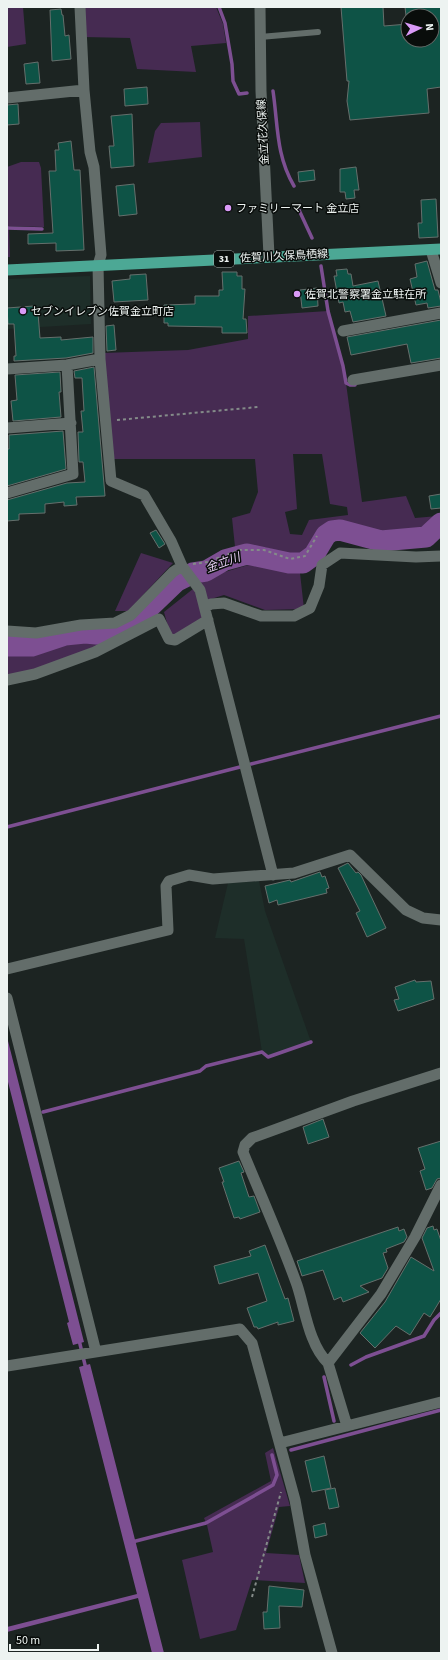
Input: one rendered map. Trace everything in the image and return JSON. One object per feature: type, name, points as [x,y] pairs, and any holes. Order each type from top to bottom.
[{"type":"main road","name":"佐賀川久保鳥栖線","points":[[7,270],[436,249]]},
{"type":"street","points":[[80,7],[84,90],[90,152],[94,167],[101,255],[98,265],[100,359],[111,481],[144,495],[171,541],[182,566],[200,590],[273,875]]},
{"type":"street","name":"金立花久保線","points":[[260,7],[261,91],[269,256]]},
{"type":"street","points":[[7,98],[84,90]]},
{"type":"street","points":[[436,249],[441,283]]},
{"type":"street","points":[[343,331],[441,313]]},
{"type":"street","points":[[7,368],[67,365],[100,359]]},
{"type":"street","points":[[7,493],[72,474],[71,423],[67,365]]},
{"type":"street","points":[[353,380],[441,365]]},
{"type":"street","points":[[7,428],[71,423]]},
{"type":"street","points":[[205,607],[224,603],[261,616],[294,616],[310,608],[320,586],[322,565],[340,553],[416,557],[441,556]]},
{"type":"street","points":[[7,631],[36,634],[81,625],[115,623],[131,615],[173,572],[182,566]]},
{"type":"street","points":[[7,680],[35,674],[95,652],[159,619],[169,639],[175,640],[208,620]]},
{"type":"street","points":[[7,970],[168,930],[166,886],[169,881],[189,875],[213,879],[294,873],[350,855],[406,910],[423,918],[441,920]]},
{"type":"street","points":[[7,998],[86,1353]]},
{"type":"street","points":[[346,1426],[328,1363],[320,1356],[303,1311],[297,1286],[243,1152],[244,1145],[252,1138],[353,1101],[441,1073]]},
{"type":"street","points":[[328,1363],[381,1294],[415,1238],[441,1185]]},
{"type":"street","points":[[7,1366],[240,1329],[252,1343],[295,1500],[305,1555],[332,1653]]},
{"type":"street","points":[[280,1443],[441,1402]]},
{"type":"lane","points":[[260,37],[318,32]]},
{"type":"path","points":[[105,421],[258,407]]},
{"type":"path","points":[[182,566],[207,562],[240,550],[264,550],[290,558],[305,556],[317,536]]},
{"type":"path","points":[[252,1597],[287,1470]]},
{"type":"shaded area","points":[[7,7],[23,7],[26,44],[7,47]]},
{"type":"shaded area","points":[[82,7],[216,7],[223,24],[226,43],[191,46],[196,72],[137,69],[130,38],[84,37]]},
{"type":"shaded area","points":[[200,122],[202,157],[148,163],[155,131],[161,123]]},
{"type":"shaded area","points":[[21,162],[39,162],[41,168],[44,227],[9,226],[10,257],[7,257],[7,167]]},
{"type":"shaded area","points":[[90,276],[91,324],[7,329],[7,279]]},
{"type":"shaded area","points":[[328,311],[343,366],[362,502],[406,496],[415,518],[438,516],[423,532],[379,534],[349,524],[331,525],[315,537],[304,555],[290,554],[264,547],[235,547],[232,518],[250,513],[258,492],[255,459],[113,459],[103,353],[188,350],[248,339],[248,316]],"holes":[[[293,454],[322,454],[330,504],[347,507],[348,515],[309,520],[302,535],[290,534],[285,512],[297,509]]]},
{"type":"shaded area","points":[[141,553],[173,563],[128,611],[115,611]]},
{"type":"shaded area","points":[[255,563],[300,573],[304,609],[265,610],[224,595],[201,602],[203,618],[176,634],[170,634],[164,612],[208,577]]},
{"type":"shaded area","points":[[77,638],[106,642],[35,671],[7,677],[7,649],[26,652]]},
{"type":"shaded area","points":[[259,881],[265,911],[311,1042],[268,1057],[262,1052],[244,939],[215,938],[228,883]]},
{"type":"shaded area","points":[[7,1037],[84,1342],[73,1345],[67,1323],[69,1322],[7,1078]]},
{"type":"shaded area","points":[[90,1364],[164,1653],[152,1653],[138,1598],[7,1632],[7,1627],[137,1594],[79,1367]]},
{"type":"shaded area","points":[[273,1448],[290,1506],[279,1507],[266,1553],[299,1555],[305,1583],[252,1580],[236,1630],[200,1639],[182,1560],[213,1552],[204,1518],[271,1481],[265,1453]]},
{"type":"building","points":[[341,7],[383,7],[384,26],[400,25],[400,48],[440,48],[440,8],[405,7],[441,7],[441,87],[427,89],[429,113],[350,120],[347,101],[349,81],[347,81]]},
{"type":"building","points":[[61,9],[65,36],[69,35],[71,59],[52,61],[50,10]]},
{"type":"building","points":[[38,62],[40,83],[26,84],[24,64]]},
{"type":"building","points":[[147,87],[148,104],[125,106],[124,89]]},
{"type":"building","points":[[18,104],[19,124],[7,125],[7,105]]},
{"type":"building","points":[[132,114],[134,166],[111,168],[109,146],[114,146],[111,116]]},
{"type":"building","points":[[71,141],[74,170],[80,170],[84,250],[56,251],[56,243],[28,244],[28,234],[53,233],[49,171],[56,171],[55,150],[59,150],[58,143]]},
{"type":"building","points":[[356,167],[359,190],[354,190],[355,198],[346,199],[345,192],[340,192],[340,169]]},
{"type":"building","points":[[314,170],[315,180],[299,182],[298,172]]},
{"type":"building","points":[[134,184],[137,214],[119,216],[116,186]]},
{"type":"building","points":[[436,199],[438,237],[419,238],[418,223],[422,223],[421,200]]},
{"type":"building","points":[[427,261],[435,290],[438,290],[441,306],[428,308],[427,303],[416,305],[410,279],[417,277],[415,264]]},
{"type":"building","points":[[347,269],[348,274],[351,274],[353,286],[378,281],[386,316],[353,322],[350,311],[345,312],[343,302],[339,303],[334,276],[337,276],[336,270]]},
{"type":"building","points":[[222,272],[237,272],[237,276],[242,276],[242,289],[245,289],[243,319],[246,319],[247,333],[222,333],[222,327],[168,326],[168,323],[164,323],[164,305],[195,304],[195,296],[219,296],[219,290],[223,290]]},
{"type":"building","points":[[146,274],[148,300],[114,302],[112,281],[130,279],[130,275]]},
{"type":"building","points":[[317,288],[318,306],[302,308],[300,290]]},
{"type":"building","points":[[34,306],[34,314],[38,313],[40,338],[61,337],[61,340],[93,337],[93,353],[66,358],[14,361],[14,356],[16,356],[14,324],[8,324],[7,308]]},
{"type":"building","points":[[441,320],[441,358],[411,363],[407,344],[351,355],[347,337]]},
{"type":"building","points":[[114,325],[116,350],[107,351],[106,326]]},
{"type":"building","points":[[94,367],[105,496],[76,497],[77,505],[64,506],[64,502],[45,504],[45,513],[19,514],[19,520],[7,521],[7,500],[67,483],[85,482],[83,462],[79,462],[78,432],[83,432],[81,411],[84,411],[82,378],[75,378],[74,371]]},
{"type":"building","points":[[60,372],[61,392],[59,392],[61,417],[13,421],[11,401],[17,400],[15,375]]},
{"type":"building","points":[[63,431],[66,469],[7,486],[7,449],[9,449],[9,435]]},
{"type":"building","points":[[441,494],[441,508],[431,509],[429,496]]},
{"type":"building","points":[[156,530],[165,544],[159,548],[150,533]]},
{"type":"building","points":[[348,863],[356,873],[358,872],[361,875],[386,928],[367,937],[356,913],[360,911],[338,868]]},
{"type":"building","points":[[320,872],[322,877],[325,876],[329,888],[326,889],[327,893],[278,905],[277,900],[269,903],[265,886],[290,880],[291,882]]},
{"type":"building","points":[[415,980],[416,982],[431,981],[434,999],[398,1011],[394,1000],[399,999],[395,987]]},
{"type":"building","points":[[323,1119],[329,1137],[308,1144],[303,1127]]},
{"type":"building","points":[[441,1141],[441,1178],[437,1179],[432,1188],[426,1190],[420,1171],[425,1169],[418,1148]]},
{"type":"building","points":[[239,1161],[244,1172],[241,1173],[249,1197],[254,1196],[260,1212],[240,1219],[239,1217],[234,1218],[219,1168]]},
{"type":"building","points":[[433,1226],[434,1230],[437,1229],[441,1241],[441,1299],[430,1317],[424,1313],[410,1335],[396,1326],[375,1348],[360,1333],[385,1302],[411,1257],[434,1271],[422,1238],[427,1228]]},
{"type":"building","points":[[398,1227],[399,1231],[404,1229],[407,1237],[404,1242],[386,1249],[387,1252],[383,1253],[388,1268],[382,1278],[360,1286],[369,1292],[343,1302],[341,1297],[334,1300],[323,1270],[302,1276],[297,1261]]},
{"type":"building","points":[[265,1245],[285,1299],[288,1298],[294,1321],[278,1325],[278,1322],[258,1329],[257,1327],[254,1327],[247,1308],[267,1301],[258,1273],[219,1284],[214,1266],[251,1256],[249,1251]]},
{"type":"building","points":[[324,1456],[331,1488],[312,1492],[305,1461]]},
{"type":"building","points":[[335,1488],[339,1507],[329,1509],[325,1490]]},
{"type":"building","points":[[325,1523],[327,1535],[315,1538],[313,1526]]},
{"type":"building","points":[[269,1586],[304,1590],[302,1607],[279,1606],[280,1628],[264,1629],[263,1612],[267,1612]]},
{"type":"waterway","points":[[219,7],[225,23],[232,64],[233,81],[239,94],[247,93]]},
{"type":"waterway","points":[[273,91],[281,152],[288,175],[294,186]]},
{"type":"waterway","points":[[299,210],[312,238]]},
{"type":"waterway","points":[[7,228],[42,229]]},
{"type":"waterway","points":[[321,266],[328,311],[343,366],[346,383],[355,385]]},
{"type":"waterway","name":"金立川","points":[[7,646],[32,646],[65,635],[85,633],[108,635],[127,629],[177,581],[193,573],[206,571],[225,560],[247,554],[289,563],[303,563],[314,555],[326,535],[332,531],[340,530],[381,541],[426,537],[441,523]]},
{"type":"waterway","points":[[251,764],[441,716]]},
{"type":"waterway","points":[[7,827],[240,767]]},
{"type":"waterway","points":[[43,1112],[200,1071],[206,1066],[262,1052],[268,1057],[311,1042]]},
{"type":"waterway","points":[[351,1365],[366,1357],[424,1336],[434,1320],[441,1313]]},
{"type":"waterway","points":[[79,1340],[86,1369]]},
{"type":"waterway","points":[[324,1377],[334,1421]]},
{"type":"waterway","points":[[291,1450],[441,1410]]},
{"type":"waterway","points":[[132,1542],[206,1523],[273,1485],[277,1475],[272,1455]]},
{"type":"place","name":"ファミリーマート 金立店","points":[[228,208]]},
{"type":"place","name":"佐賀北警察署金立駐在所","points":[[297,294]]},
{"type":"place","name":"セブンイレブン佐賀金立町店","points":[[23,311]]}]
